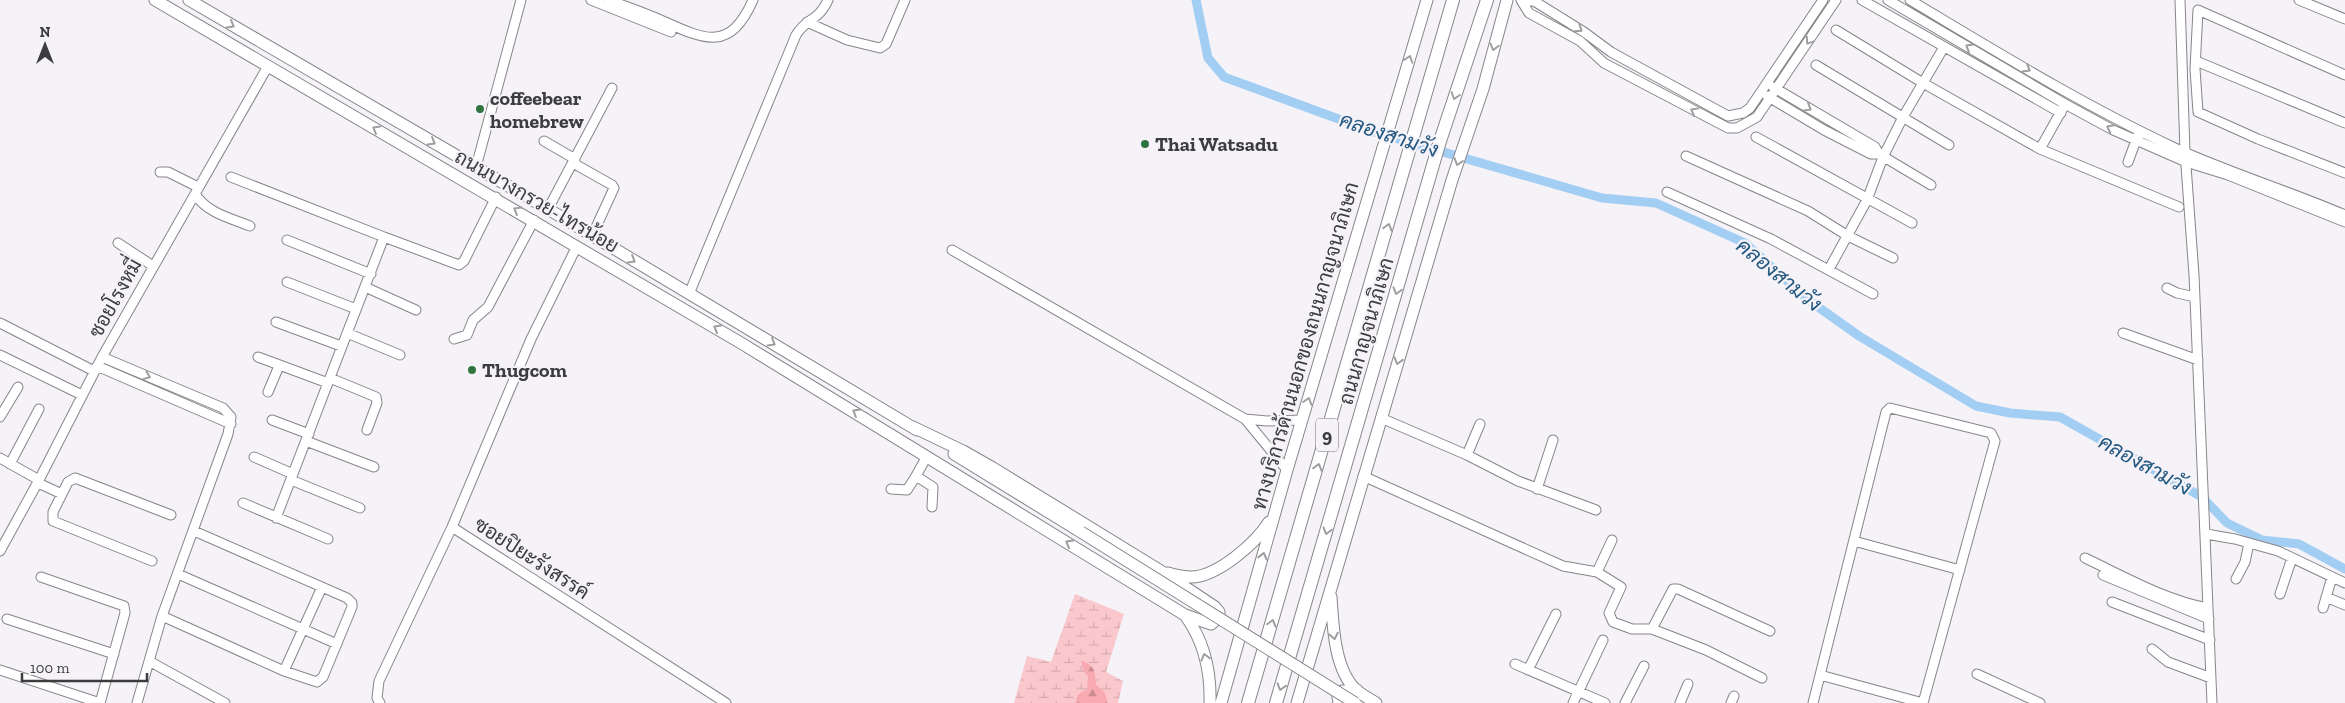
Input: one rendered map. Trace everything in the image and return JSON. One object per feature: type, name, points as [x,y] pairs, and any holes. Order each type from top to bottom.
[{"type":"highway","name":"ถนนกาญจนาภิเษก","points":[[1248,703],[1406,167],[1453,0]]},
{"type":"highway","name":"ถนนกาญจนาภิเษก","points":[[1276,703],[1440,141],[1487,0]]},
{"type":"main road","name":"ถนนบางกรวย-ไทรน้อย","points":[[155,0],[534,220],[898,437]]},
{"type":"main road","name":"ถนนบางกรวย-ไทรน้อย","points":[[189,0],[548,209],[913,427]]},
{"type":"main road","name":"ทางบริการด้านนอกของถนนกาญจนาภิเษก","points":[[1221,703],[1274,514],[1428,0]]},
{"type":"main road","points":[[1297,703],[1363,476],[1452,180],[1483,89],[1508,0]]},
{"type":"main road","points":[[898,437],[1185,615],[1211,624],[1219,617],[1219,612],[1215,607],[1164,572],[963,451],[913,427]]},
{"type":"main road","points":[[913,427],[1344,703]]},
{"type":"main road","points":[[898,437],[964,469],[1079,534],[1356,703]]},
{"type":"main road","points":[[1164,572],[1193,577],[1227,563],[1251,546],[1274,514]]},
{"type":"main road","points":[[1331,587],[1333,630],[1339,658],[1349,681],[1356,690],[1376,703]]},
{"type":"main road","points":[[1185,615],[1198,636],[1205,655],[1210,703]]},
{"type":"main road","points":[[1339,703],[1338,697],[1342,691],[1356,690]]},
{"type":"street","points":[[476,167],[521,0]]},
{"type":"street","points":[[591,0],[671,32]]},
{"type":"street","points":[[609,0],[691,34],[707,38],[722,36],[736,27],[746,17],[753,0]]},
{"type":"street","points":[[689,294],[786,57],[802,25],[822,12],[828,0]]},
{"type":"street","points":[[807,22],[847,40],[880,48],[886,44],[905,0]]},
{"type":"street","points":[[1521,0],[1534,1],[1623,59],[1728,116],[1743,113],[1750,108],[1823,0]]},
{"type":"street","points":[[1521,0],[1529,14],[1580,41],[1604,62],[1728,128],[1737,128],[1748,124],[1757,117],[1836,0]]},
{"type":"street","points":[[1862,0],[2060,114]]},
{"type":"street","points":[[1888,0],[2065,104],[2136,141],[2186,162],[2228,175],[2345,222]]},
{"type":"street","points":[[1910,0],[2070,95],[2140,130],[2186,152],[2345,215]]},
{"type":"street","points":[[2180,0],[2186,162],[2195,297],[2204,488],[2212,703]]},
{"type":"street","points":[[2299,0],[2345,19]]},
{"type":"street","points":[[2345,75],[2198,10],[2196,61],[2198,112],[2345,172]]},
{"type":"street","points":[[1552,26],[1558,15]]},
{"type":"street","points":[[1948,35],[1954,26]]},
{"type":"street","points":[[1836,30],[1923,83],[2040,149],[2179,206]]},
{"type":"street","points":[[1829,269],[1867,200],[1881,156],[1944,47]]},
{"type":"street","points":[[1618,70],[1623,59]]},
{"type":"street","points":[[2196,61],[2345,123]]},
{"type":"street","points":[[1816,65],[1949,145]]},
{"type":"street","name":"ซอยโรงหมี่","points":[[0,551],[37,480],[76,393],[96,366],[150,265],[268,66]]},
{"type":"street","points":[[1766,83],[1875,147],[1881,156]]},
{"type":"street","points":[[548,209],[612,88]]},
{"type":"street","points":[[1761,92],[1824,130],[1871,154],[1881,156],[1931,185]]},
{"type":"street","points":[[2040,149],[2070,95]]},
{"type":"street","points":[[2128,162],[2140,130]]},
{"type":"street","points":[[1756,137],[1867,200],[1912,223]]},
{"type":"street","points":[[544,141],[614,188],[592,236]]},
{"type":"street","points":[[1686,156],[1808,211],[1848,236],[1893,258]]},
{"type":"street","points":[[160,172],[168,172],[184,179],[196,188],[201,204],[208,209],[250,226]]},
{"type":"street","points":[[230,177],[459,265],[464,261],[496,198]]},
{"type":"street","points":[[1667,192],[1771,239],[1873,294]]},
{"type":"street","points":[[454,339],[467,335],[473,320],[488,307],[534,220]]},
{"type":"street","points":[[276,518],[384,237]]},
{"type":"street","points":[[287,240],[371,274]]},
{"type":"street","points":[[118,243],[150,265]]},
{"type":"street","name":"ซอยปิยะรังสรรค์","points":[[577,246],[531,339],[452,527],[716,700],[726,703]]},
{"type":"street","points":[[952,250],[1245,419],[1287,470]]},
{"type":"street","points":[[287,282],[356,309]]},
{"type":"street","points":[[365,287],[416,310]]},
{"type":"street","points":[[2167,288],[2177,293],[2195,297]]},
{"type":"street","points":[[276,322],[341,346]]},
{"type":"street","points":[[0,323],[81,363],[96,366],[228,411],[231,424],[162,616],[137,703]]},
{"type":"street","points":[[347,332],[400,355]]},
{"type":"street","points":[[2123,334],[2198,360]]},
{"type":"street","points":[[0,355],[76,393]]},
{"type":"street","points":[[258,358],[376,397],[377,403],[367,430]]},
{"type":"street","points":[[268,392],[279,366]]},
{"type":"street","points":[[0,417],[18,386]]},
{"type":"street","points":[[1813,703],[1820,675],[1854,541],[1886,412],[1890,408],[1991,433],[1995,441],[1923,703],[1820,675]]},
{"type":"street","points":[[10,464],[39,409]]},
{"type":"street","points":[[1381,418],[1467,455],[1537,489],[1596,510]]},
{"type":"street","points":[[1245,419],[1267,422],[1302,420]]},
{"type":"street","points":[[272,420],[307,438],[374,467]]},
{"type":"street","points":[[1467,455],[1480,424]]},
{"type":"street","points":[[1537,489],[1554,440]]},
{"type":"street","points":[[891,489],[906,490],[927,456]]},
{"type":"street","points":[[254,457],[292,477],[360,508]]},
{"type":"street","points":[[0,458],[62,494]]},
{"type":"street","points":[[916,476],[933,487],[932,507]]},
{"type":"street","points":[[1363,476],[1563,566],[1597,572],[1621,587],[1609,614],[1611,620],[1632,629],[1652,629],[1706,650],[1762,678]]},
{"type":"street","points":[[152,561],[53,521],[53,512],[68,482],[75,478],[171,515]]},
{"type":"street","points":[[243,503],[328,539]]},
{"type":"street","points":[[380,703],[377,698],[379,681],[452,527]]},
{"type":"street","points":[[162,616],[312,682],[321,680],[338,644],[352,603],[347,598],[194,531]]},
{"type":"street","points":[[2206,534],[2278,551],[2345,583]]},
{"type":"street","points":[[1597,572],[1612,540]]},
{"type":"street","points":[[1854,541],[1960,570]]},
{"type":"street","points":[[2236,579],[2244,562],[2249,543]]},
{"type":"street","points":[[2085,558],[2158,592],[2192,605],[2208,608]]},
{"type":"street","points":[[2280,594],[2292,558]]},
{"type":"street","points":[[178,574],[338,644]]},
{"type":"street","points":[[2103,575],[2209,619]]},
{"type":"street","points":[[0,670],[100,703],[125,613],[124,606],[41,576]]},
{"type":"street","points":[[2323,608],[2332,577]]},
{"type":"street","points":[[284,671],[322,587]]},
{"type":"street","points":[[1652,629],[1669,596],[1673,590],[1678,589],[1770,631]]},
{"type":"street","points":[[2326,597],[2345,605]]},
{"type":"street","points":[[2112,602],[2210,640]]},
{"type":"street","points":[[1528,670],[1556,614]]},
{"type":"street","points":[[7,619],[114,654]]},
{"type":"street","points":[[1573,703],[1603,640]]},
{"type":"street","points":[[2152,648],[2168,662],[2211,678]]},
{"type":"street","points":[[149,660],[225,703]]},
{"type":"street","points":[[1515,664],[1605,703]]},
{"type":"street","points":[[1625,703],[1644,666]]},
{"type":"street","points":[[1977,674],[2040,703]]},
{"type":"street","points":[[1680,703],[1688,684]]},
{"type":"green space","points":[[1075,594],[1124,614],[1106,672],[1123,681],[1118,703],[1108,703],[1105,692],[1096,684],[1093,669],[1089,664],[1081,660],[1083,670],[1088,677],[1087,689],[1076,696],[1075,703],[1014,703],[1027,656],[1051,662]]},
{"type":"green space","points":[[1080,659],[1093,668],[1096,684],[1105,692],[1108,703],[1075,703],[1083,670]]},
{"type":"waterway","name":"คลองสามวัง","points":[[1196,0],[1208,58],[1224,77],[1374,132],[1602,198],[1656,203],[1745,243],[1807,299],[1859,336],[1976,406],[2010,413],[2060,417],[2202,497],[2227,523],[2262,540],[2299,544],[2345,569]]},
{"type":"place","name":"coffeebear homebrew","points":[[480,109]]},
{"type":"place","name":"Thai Watsadu","points":[[1145,144]]},
{"type":"place","name":"Thugcom","points":[[472,370]]}]
